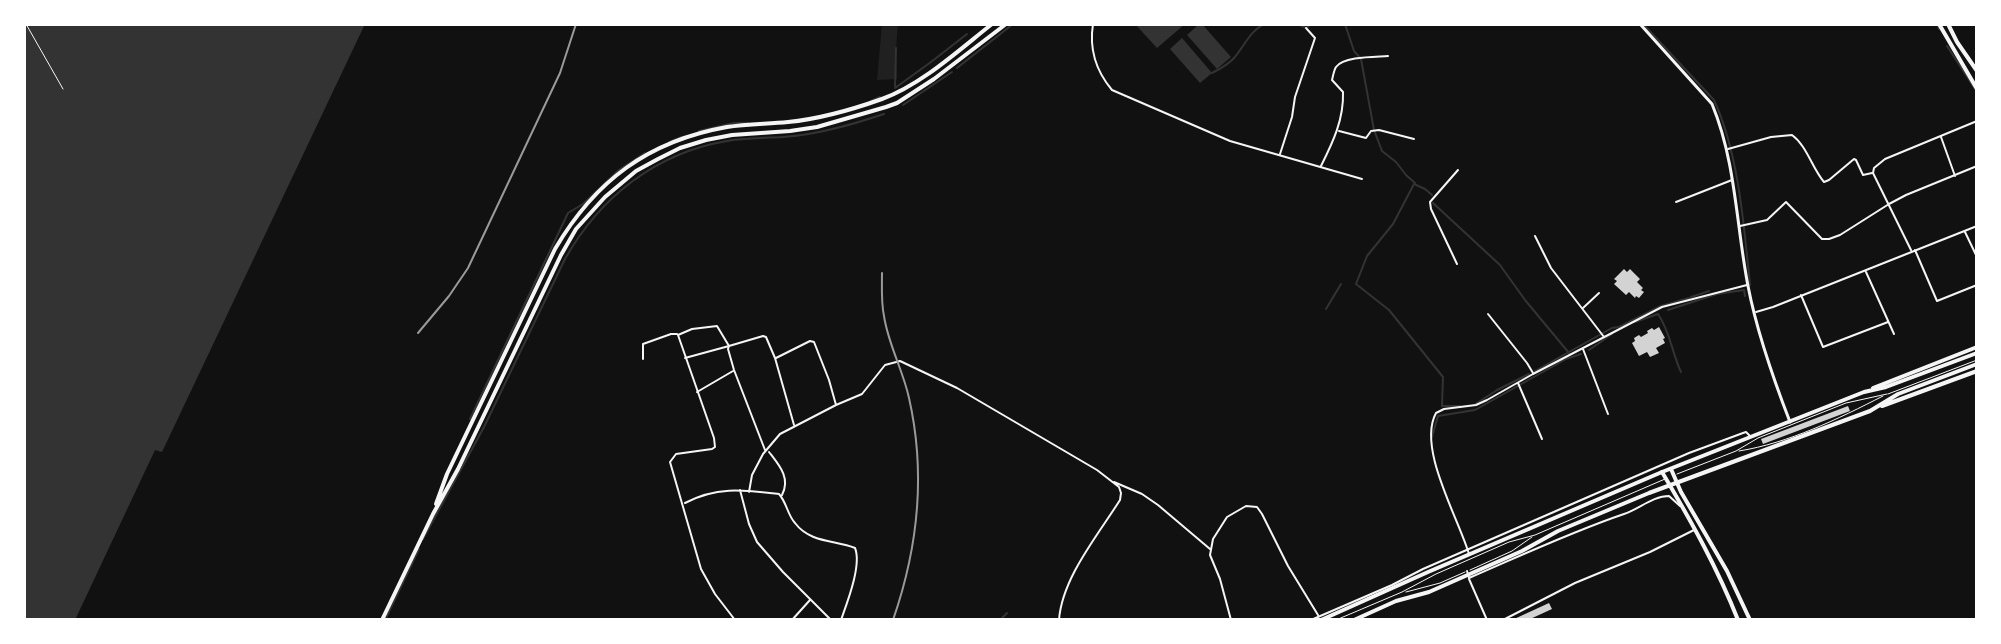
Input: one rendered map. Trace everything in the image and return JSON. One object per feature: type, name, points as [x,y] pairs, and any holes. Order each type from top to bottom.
[{"type":"main road","points":[[433,514],[447,474],[555,249],[576,216],[599,190],[630,164],[674,141],[728,127],[815,119],[884,99],[921,78],[992,24]]},
{"type":"main road","points":[[382,620],[561,255],[576,229],[598,203],[620,183],[680,148],[732,135],[817,127],[897,103],[1006,24]]},
{"type":"main road","points":[[1939,24],[1977,89]]},
{"type":"main road","points":[[1948,24],[1977,71]]},
{"type":"main road","points":[[1320,619],[1468,552],[1977,347]]},
{"type":"main road","points":[[1864,392],[1886,387],[1977,353]]},
{"type":"main road","points":[[1870,411],[1898,394],[1977,362]]},
{"type":"main road","points":[[1354,620],[1396,601],[1429,592],[1522,551],[1558,531],[1659,489],[1675,478],[1686,478],[1769,449],[1977,371]]},
{"type":"main road","points":[[1671,469],[1750,620]]},
{"type":"main road","points":[[1662,472],[1721,577],[1738,620]]},
{"type":"main road","points":[[1681,492],[1686,478]]},
{"type":"main road","points":[[1659,489],[1671,492],[1677,498]]},
{"type":"street","points":[[1093,24],[1092,50],[1096,64],[1112,90],[1230,141],[1362,179]]},
{"type":"street","points":[[1640,24],[1712,104],[1728,149],[1748,284],[1760,339],[1790,422]]},
{"type":"street","points":[[1279,155],[1315,38],[1306,28]]},
{"type":"street","points":[[1321,167],[1338,131],[1344,96],[1332,80],[1336,66],[1360,57],[1388,56]]},
{"type":"street","points":[[1977,121],[1880,162],[1873,173],[1937,301],[1977,285]]},
{"type":"street","points":[[1338,131],[1366,138],[1371,131],[1379,130],[1414,139]]},
{"type":"street","points":[[1728,149],[1771,137],[1792,135],[1799,141],[1824,182],[1854,159],[1863,175],[1873,173]]},
{"type":"street","points":[[1940,135],[1955,176]]},
{"type":"street","points":[[1740,226],[1767,220],[1786,202],[1822,239],[1829,239],[1889,204],[1977,166]]},
{"type":"street","points":[[1457,264],[1430,202],[1458,170]]},
{"type":"street","points":[[1676,202],[1733,180]]},
{"type":"street","points":[[1754,313],[1977,226]]},
{"type":"street","points":[[1965,231],[1977,257]]},
{"type":"street","points":[[1535,236],[1551,268],[1604,337]]},
{"type":"street","points":[[1865,270],[1894,334]]},
{"type":"street","points":[[1748,284],[1662,307],[1476,405],[1439,410],[1433,416],[1431,435],[1432,454],[1468,552],[1689,453],[1746,432],[1751,437]]},
{"type":"street","points":[[1583,309],[1599,293]]},
{"type":"street","points":[[1801,295],[1823,347],[1888,322]]},
{"type":"street","points":[[1488,314],[1533,374]]},
{"type":"street","points":[[643,359],[643,344],[671,334],[717,326],[729,346],[734,370],[766,450],[785,476],[786,485],[781,496],[790,517],[801,529],[821,541],[857,550],[850,593],[841,620]]},
{"type":"street","points":[[678,335],[715,447],[676,454],[670,462],[701,569],[735,620]]},
{"type":"street","points":[[685,358],[763,336],[775,358],[794,426]]},
{"type":"street","points":[[775,358],[813,341],[836,405]]},
{"type":"street","points":[[1582,348],[1608,414]]},
{"type":"street","points":[[749,492],[752,475],[766,450],[780,434],[862,394],[885,365],[900,361],[957,388],[1081,460],[1119,487],[1120,500],[1069,580],[1060,605],[1059,620]]},
{"type":"street","points":[[697,392],[734,370]]},
{"type":"street","points":[[1518,382],[1542,439]]},
{"type":"street","points":[[1111,480],[1158,505],[1210,549]]},
{"type":"street","points":[[684,504],[708,493],[724,490],[781,496]]},
{"type":"street","points":[[740,490],[757,542],[831,620]]},
{"type":"street","points":[[1487,620],[1468,574],[1631,511],[1660,496],[1669,496],[1686,512]]},
{"type":"street","points":[[1231,620],[1210,549],[1215,534],[1227,517],[1246,506],[1257,507],[1262,514],[1320,619],[1311,620]]},
{"type":"street","points":[[1503,620],[1575,583],[1696,529]]},
{"type":"street","points":[[792,620],[811,600]]},
{"type":"lane","points":[[1675,478],[1758,438],[1846,403],[1887,394],[1977,362]]},
{"type":"lane","points":[[1736,451],[1763,447],[1850,413],[1887,394]]},
{"type":"lane","points":[[1336,620],[1509,542],[1535,535],[1666,478]]},
{"type":"lane","points":[[1402,592],[1468,574],[1535,535]]},
{"type":"path","points":[[26,24],[63,89]]},
{"type":"shaded area","points":[[24,24],[365,24],[162,452],[155,450],[75,620],[24,620]]},
{"type":"shaded area","points":[[882,24],[898,24],[897,79],[877,80]]},
{"type":"shaded area","points":[[1135,24],[1185,24],[1157,48]]},
{"type":"shaded area","points":[[1199,24],[1231,57],[1217,69],[1187,35]]},
{"type":"shaded area","points":[[1182,38],[1212,73],[1200,83],[1170,49]]},
{"type":"building","points":[[1624,269],[1627,272],[1630,269],[1640,279],[1637,282],[1644,292],[1639,298],[1629,292],[1626,295],[1614,284],[1617,281],[1614,279]]},
{"type":"building","points":[[1659,327],[1665,343],[1656,348],[1659,353],[1650,357],[1647,352],[1639,356],[1632,343],[1634,338]]},
{"type":"building","points":[[1848,406],[1850,411],[1763,444],[1761,439]]},
{"type":"building","points":[[1549,603],[1552,609],[1528,620],[1512,620]]},
{"type":"waterway","points":[[957,68],[1013,24]]},
{"type":"waterway","points":[[1212,73],[1232,60],[1251,34],[1265,24]]},
{"type":"waterway","points":[[1298,24],[1306,28],[1312,24]]},
{"type":"waterway","points":[[1345,24],[1354,51],[1361,59],[1374,130],[1382,151],[1414,184],[1432,195]]},
{"type":"waterway","points":[[1643,24],[1714,100],[1735,167],[1750,285]]},
{"type":"waterway","points":[[1937,24],[1939,29]]},
{"type":"waterway","points":[[895,88],[967,34]]},
{"type":"waterway","points":[[1947,46],[1977,92]]},
{"type":"waterway","points":[[895,86],[896,48]]},
{"type":"waterway","points":[[903,105],[952,72]]},
{"type":"waterway","points":[[871,101],[880,97]]},
{"type":"waterway","points":[[423,539],[484,427],[565,259],[595,216],[613,198],[654,167],[701,147],[734,140],[808,134],[884,114]]},
{"type":"waterway","points":[[699,131],[748,123]]},
{"type":"waterway","points":[[669,142],[682,137]]},
{"type":"waterway","points":[[470,419],[568,213],[583,204],[619,170],[645,153]]},
{"type":"waterway","points":[[1414,184],[1393,224],[1367,256],[1356,284],[1389,310],[1443,377],[1442,406],[1460,406]]},
{"type":"waterway","points":[[1433,203],[1500,265],[1569,353]]},
{"type":"waterway","points":[[1326,309],[1341,284]]},
{"type":"waterway","points":[[1668,310],[1717,294],[1744,290],[1745,296]]},
{"type":"waterway","points":[[1691,297],[1709,291]]},
{"type":"waterway","points":[[1535,371],[1612,328],[1661,306],[1689,298]]},
{"type":"waterway","points":[[1635,322],[1658,314],[1681,372]]},
{"type":"waterway","points":[[1589,350],[1612,334]]},
{"type":"waterway","points":[[1432,437],[1438,416],[1475,410],[1566,359],[1581,354]]},
{"type":"waterway","points":[[1474,405],[1529,374]]},
{"type":"waterway","points":[[385,620],[419,549]]},
{"type":"waterway","points":[[1000,620],[1007,613]]},
{"type":"railway","points":[[418,333],[468,268],[560,73],[576,24]]},
{"type":"railway","points":[[882,273],[882,305],[886,326],[909,398],[914,426],[918,482],[914,538],[893,620]]}]
